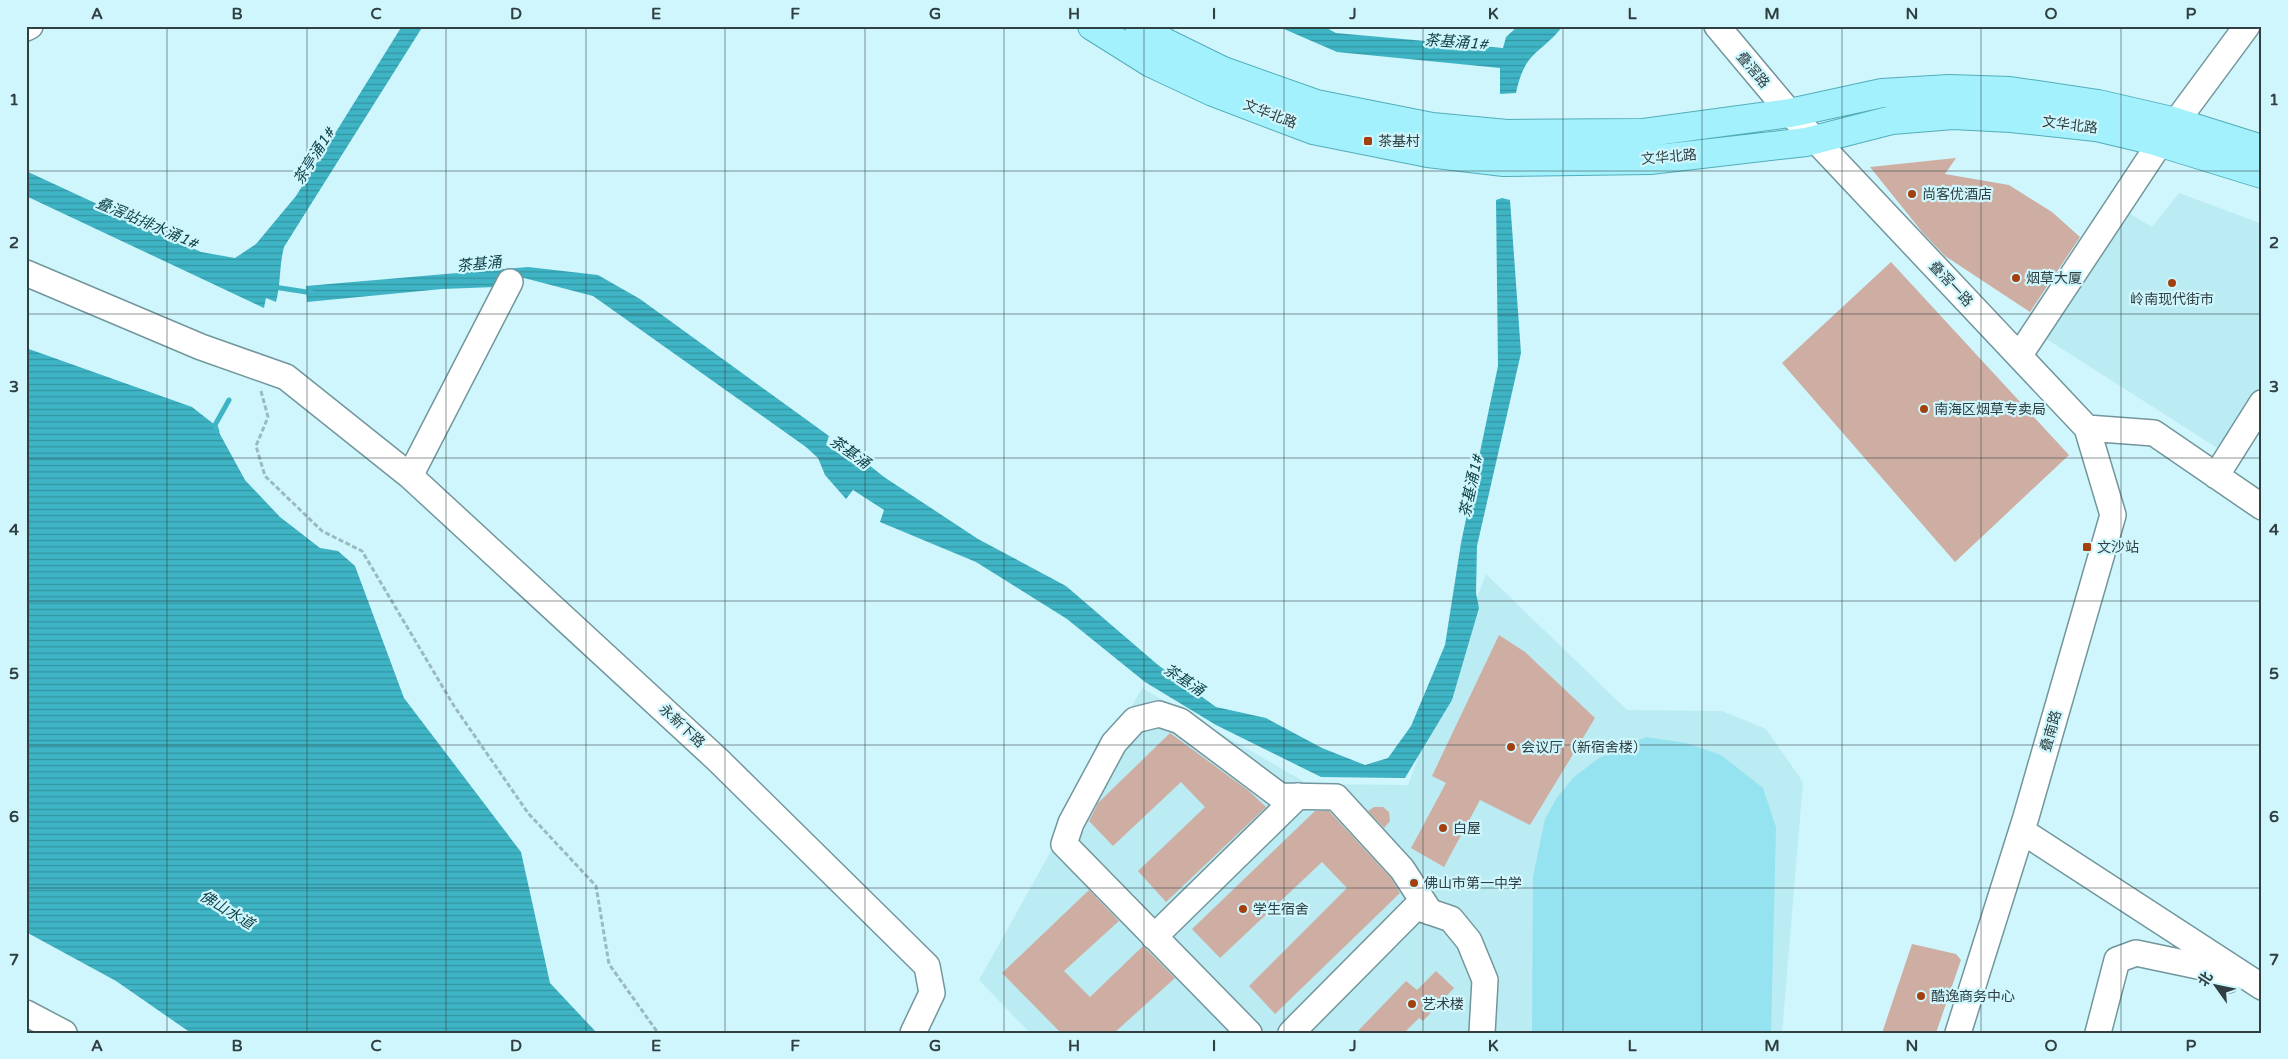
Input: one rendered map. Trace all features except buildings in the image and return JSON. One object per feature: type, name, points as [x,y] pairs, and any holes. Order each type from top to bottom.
[{"type":"main road","name":"文华北路","points":[[1092,26],[1152,63],[1204,88],[1304,127],[1428,153],[1504,162],[1650,160],[1815,140],[1892,120],[1953,115],[2011,118],[2168,132],[2262,149]]},
{"type":"main road","name":"文华北路","points":[[1138,26],[1166,43],[1223,71],[1316,104],[1432,127],[1507,134],[1642,133],[1790,113],[1882,93],[1958,89],[2010,91],[2098,104],[2168,132],[2262,174]]},
{"type":"street","points":[[26,28],[30,26]]},
{"type":"street","name":"叠滘路","points":[[1717,26],[1815,140]]},
{"type":"street","points":[[2019,356],[2168,132],[2247,26]]},
{"type":"street","name":"叠滘一路","points":[[1815,140],[2087,428]]},
{"type":"street","name":"永新下路","points":[[26,273],[201,347],[286,377],[410,476],[732,773],[927,966],[932,993],[914,1033]]},
{"type":"street","points":[[410,476],[510,282]]},
{"type":"street","points":[[2216,476],[2262,403]]},
{"type":"street","points":[[2087,428],[2154,434],[2262,507]]},
{"type":"street","name":"叠南路","points":[[1958,1033],[2022,831],[2113,515],[2087,428]]},
{"type":"street","points":[[1249,1033],[1064,844],[1071,823],[1114,743],[1135,720],[1159,714],[1180,721],[1280,796],[1336,797],[1402,869],[1430,912]]},
{"type":"street","points":[[1154,937],[1298,796]]},
{"type":"street","points":[[2022,831],[2262,987]]},
{"type":"street","points":[[1291,1033],[1416,907],[1450,919],[1469,941],[1485,980],[1482,1033]]},
{"type":"street","points":[[2098,1033],[2117,960],[2136,953],[2212,969],[2262,1003]]},
{"type":"street","points":[[26,1013],[64,1033]]},
{"type":"path","points":[[255,366],[268,418],[256,446],[265,476],[322,531],[362,551],[454,706],[523,805],[596,886],[609,964],[658,1033]]},
{"type":"shaded area","name":"岭南现代街市","points":[[2179,193],[2262,224],[2262,391],[2222,451],[2045,338],[2130,214],[2152,227]]},
{"type":"shaded area","name":"佛山市第一中学","points":[[1486,574],[1627,710],[1722,711],[1766,729],[1803,782],[1782,1033],[1030,1033],[979,980],[1142,688],[1308,784],[1408,785]]},
{"type":"shaded area","points":[[1646,737],[1686,743],[1721,755],[1763,788],[1776,827],[1771,1033],[1532,1033],[1533,877],[1545,819],[1556,799],[1573,778],[1599,758]]},
{"type":"water","points":[[402,26],[423,26],[284,247],[276,302],[266,298],[264,308],[26,196],[26,171],[201,252],[235,258],[256,244],[296,196]]},
{"type":"water","points":[[1277,26],[1323,26],[1336,33],[1503,48],[1506,37],[1518,26],[1563,26],[1534,54],[1524,68],[1516,93],[1500,94],[1500,68],[1337,52]]},
{"type":"water","points":[[1502,198],[1510,200],[1521,353],[1477,546],[1476,593],[1479,608],[1452,700],[1405,778],[1321,777],[1216,725],[1145,682],[1067,619],[976,562],[880,522],[884,510],[853,490],[846,499],[825,475],[818,458],[806,447],[593,296],[524,278],[495,287],[442,289],[307,302],[306,286],[528,267],[598,275],[640,299],[829,436],[826,445],[853,463],[859,457],[884,477],[978,539],[1066,586],[1158,665],[1216,707],[1266,718],[1322,748],[1365,765],[1388,758],[1411,726],[1445,645],[1461,543],[1498,366],[1496,200]]},
{"type":"water","name":"佛山水道","points":[[26,348],[192,407],[215,425],[245,480],[280,517],[320,548],[338,551],[355,566],[404,698],[521,852],[550,983],[597,1033],[191,1033],[116,981],[26,932]]},
{"type":"waterway","name":"茶基涌","points":[[274,287],[313,293]]},
{"type":"waterway","points":[[217,432],[215,425],[229,400]]},
{"type":"place","name":"茶基村","points":[[1368,141]]},
{"type":"place","name":"尚客优酒店","points":[[1912,194]]},
{"type":"place","name":"烟草大厦","points":[[2016,278]]},
{"type":"place","name":"岭南现代街市","points":[[2172,283]]},
{"type":"place","name":"南海区烟草专卖局","points":[[1924,409]]},
{"type":"place","name":"文沙站","points":[[2087,547]]},
{"type":"place","name":"会议厅（新宿舍楼）","points":[[1511,747]]},
{"type":"place","name":"白屋","points":[[1443,828]]},
{"type":"place","name":"佛山市第一中学","points":[[1414,883]]},
{"type":"place","name":"学生宿舍","points":[[1243,909]]},
{"type":"place","name":"酷逸商务中心","points":[[1921,996]]},
{"type":"place","name":"艺术楼","points":[[1412,1004]]},
{"type":"water label","name":"茶基涌1#","points":[[1456,42]]},
{"type":"water label","name":"茶亭涌1#","points":[[314,156]]},
{"type":"water label","name":"叠滘站排水涌1#","points":[[147,223]]},
{"type":"water label","name":"茶基涌1#","points":[[1471,486]]}]
